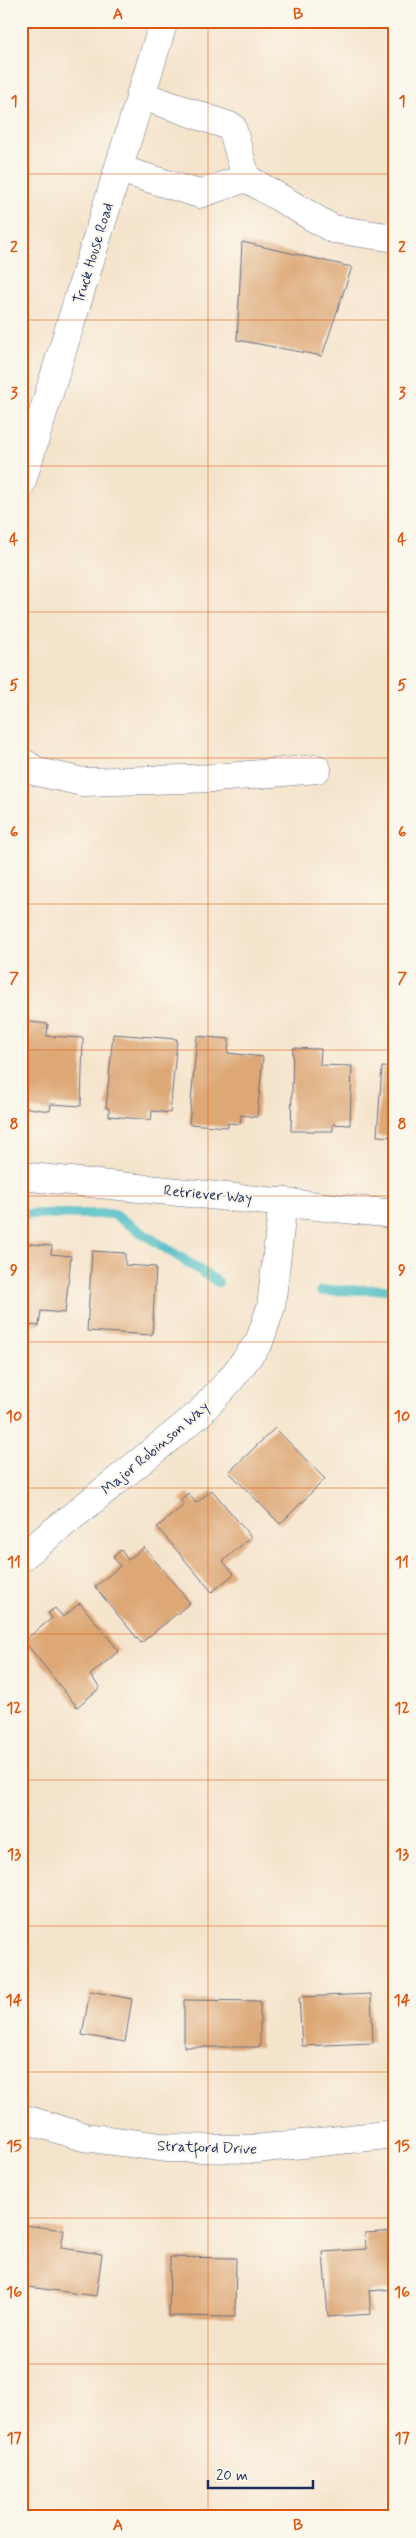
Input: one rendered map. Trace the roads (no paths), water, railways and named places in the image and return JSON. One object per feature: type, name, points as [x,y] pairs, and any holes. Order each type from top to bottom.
[{"type":"street","name":"Truck House Road","points":[[21,484],[164,21]]},
{"type":"street","points":[[140,96],[232,128],[246,178],[333,230],[395,238]]},
{"type":"street","points":[[119,170],[199,194],[246,178]]},
{"type":"street","points":[[21,761],[38,772],[83,782],[216,778],[317,769]]},
{"type":"street","name":"Retriever Way","points":[[21,1176],[283,1201],[395,1214]]},
{"type":"street","name":"Major Robinson Way","points":[[21,1558],[200,1414],[231,1379],[259,1342],[271,1307],[283,1201]]},
{"type":"street","name":"Stratford Drive","points":[[21,2118],[84,2137],[168,2148],[256,2150],[395,2134]]},
{"type":"waterway","points":[[21,1214],[113,1214],[218,1282]]},
{"type":"waterway","points":[[321,1291],[395,1289]]}]
